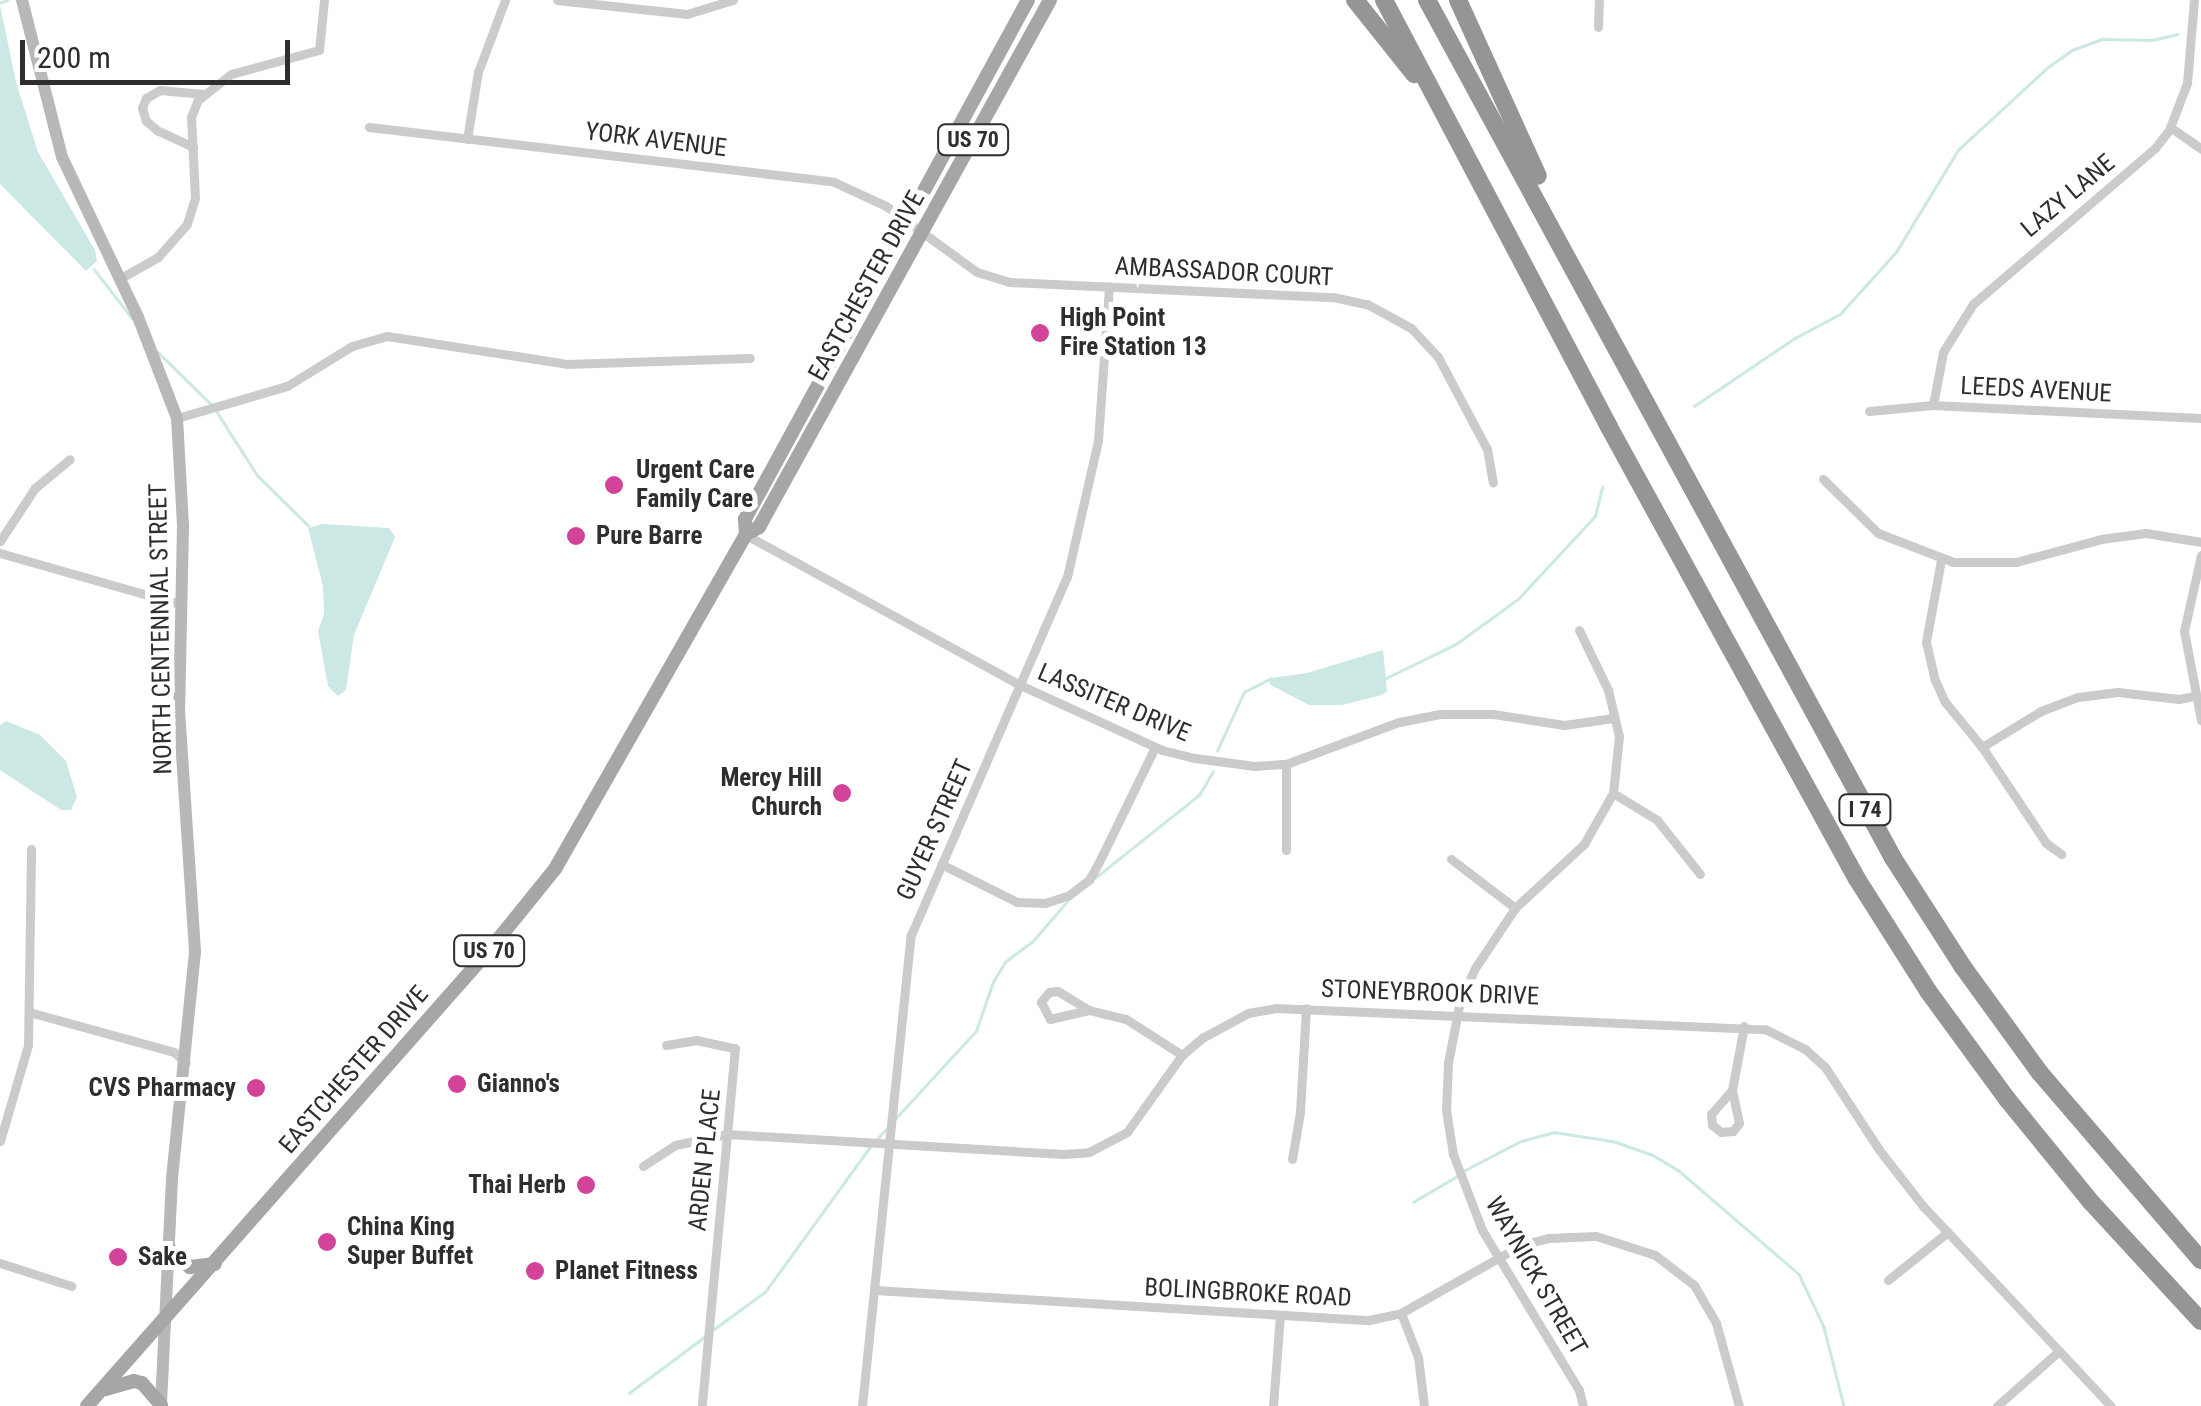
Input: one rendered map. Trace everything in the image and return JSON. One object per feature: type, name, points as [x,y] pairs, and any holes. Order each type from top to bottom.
[{"type":"highway","points":[[1355,0],[1441,111]]},
{"type":"highway","name":"I 74","points":[[1384,0],[1807,793],[1892,935],[1966,1046],[2048,1151],[2201,1321]]},
{"type":"highway","name":"I 74","points":[[1426,0],[1600,313],[1836,758],[1918,899],[2040,1073],[2201,1260]]},
{"type":"highway","points":[[1458,0],[1600,313]]},
{"type":"main road","name":"EASTCHESTER DRIVE","points":[[746,534],[744,519],[1028,0]]},
{"type":"main road","name":"EASTCHESTER DRIVE","points":[[92,1400],[215,1264],[555,869],[746,534],[759,527],[1050,0]]},
{"type":"main road","points":[[169,1249],[190,1267],[215,1264]]},
{"type":"main road","points":[[92,1400],[134,1381],[142,1383],[160,1406]]},
{"type":"street","name":"NORTH CENTENNIAL STREET","points":[[22,0],[62,157],[121,278],[177,418],[183,490],[180,710],[195,913],[160,1406]]},
{"type":"street","points":[[121,278],[158,257],[186,224],[195,198],[191,117],[203,94],[231,74],[320,50],[324,0]]},
{"type":"street","points":[[467,138],[478,72],[505,0]]},
{"type":"street","points":[[557,0],[687,14],[733,0]]},
{"type":"street","points":[[1598,27],[1599,0]]},
{"type":"street","name":"LAZY LANE","points":[[1932,405],[1943,352],[1973,304],[2155,148],[2170,127],[2187,83],[2194,0]]},
{"type":"street","points":[[193,147],[158,132],[146,121],[142,108],[146,98],[160,90],[203,94]]},
{"type":"street","name":"YORK AVENUE","points":[[369,127],[834,182],[866,193],[924,234]]},
{"type":"street","points":[[2170,127],[2201,150]]},
{"type":"street","name":"AMBASSADOR COURT","points":[[924,234],[963,264],[994,278],[1333,297],[1384,310],[1412,328],[1438,357],[1487,449],[1493,482]]},
{"type":"street","name":"GUYER STREET","points":[[862,1406],[912,935],[1064,584],[1086,508],[1098,440],[1109,286]]},
{"type":"street","points":[[177,418],[267,394],[352,346],[386,336],[567,364],[750,358]]},
{"type":"street","name":"LEEDS AVENUE","points":[[1869,412],[1932,405],[2201,418]]},
{"type":"street","points":[[0,541],[35,488],[70,459]]},
{"type":"street","points":[[1823,479],[1878,532],[1941,560],[2016,562],[2146,533],[2201,542]]},
{"type":"street","name":"LASSITER DRIVE","points":[[746,534],[1020,684],[1154,747],[1224,764],[1286,764],[1399,722],[1440,714],[1493,714],[1564,725],[1614,718]]},
{"type":"street","points":[[0,553],[182,606]]},
{"type":"street","points":[[2201,555],[2184,631],[2201,720]]},
{"type":"street","points":[[1941,560],[1927,620],[1929,660],[1945,702],[1982,747],[2034,827],[2062,854]]},
{"type":"street","name":"WAYNICK STREET","points":[[1579,630],[1608,690],[1614,718],[1619,757],[1613,793],[1584,844],[1515,908],[1475,968],[1458,1014],[1446,1110],[1453,1154],[1468,1196],[1584,1406]]},
{"type":"street","points":[[1982,747],[2041,710],[2078,697],[2118,692],[2179,699],[2195,696]]},
{"type":"street","points":[[942,864],[1017,902],[1045,903],[1070,895],[1088,880],[1099,862],[1154,747]]},
{"type":"street","points":[[1286,764],[1286,850]]},
{"type":"street","points":[[1613,793],[1658,820],[1700,874]]},
{"type":"street","points":[[0,1140],[25,1065],[31,850]]},
{"type":"street","points":[[1451,859],[1515,908]]},
{"type":"street","points":[[1089,1010],[1050,1019],[1044,1014],[1042,1002],[1048,992],[1057,991],[1089,1010],[1126,1020],[1182,1055]]},
{"type":"street","points":[[1292,1159],[1300,1112],[1306,1008]]},
{"type":"street","name":"STONEYBROOK DRIVE","points":[[643,1166],[675,1145],[726,1134],[1063,1154],[1088,1152],[1127,1132],[1182,1055],[1221,1025],[1248,1013],[1306,1008],[1744,1026],[1784,1036],[1825,1067],[1880,1151],[1948,1232],[2111,1406]]},
{"type":"street","points":[[29,1012],[174,1052],[186,1063]]},
{"type":"street","points":[[1732,1090],[1710,1116],[1712,1125],[1721,1132],[1738,1126],[1732,1090],[1744,1026]]},
{"type":"street","name":"ARDEN PLACE","points":[[666,1045],[696,1040],[735,1048],[702,1406]]},
{"type":"street","points":[[1888,1280],[1948,1232]]},
{"type":"street","name":"BOLINGBROKE ROAD","points":[[876,1290],[1369,1320],[1402,1313],[1521,1245],[1550,1238],[1596,1236],[1655,1254],[1684,1275],[1709,1308],[1739,1406]]},
{"type":"street","points":[[0,1263],[71,1286]]},
{"type":"street","points":[[1402,1313],[1418,1358],[1424,1406]]},
{"type":"street","points":[[1272,1406],[1280,1316]]},
{"type":"street","points":[[1996,1406],[2059,1351]]},
{"type":"water","points":[[0,5],[16,82],[38,152],[95,250],[97,261],[86,271],[0,184]]},
{"type":"water","points":[[322,524],[389,528],[395,537],[354,635],[346,690],[338,696],[328,686],[318,631],[324,613],[323,586],[308,528]]},
{"type":"water","points":[[1383,650],[1387,691],[1382,695],[1342,705],[1309,705],[1269,684],[1271,678],[1307,673]]},
{"type":"water","points":[[6,721],[40,735],[66,761],[77,797],[71,810],[61,810],[0,770],[0,725]]},
{"type":"waterway","points":[[0,3],[7,0]]},
{"type":"waterway","points":[[1694,406],[1795,338],[1840,314],[1896,252],[1958,150],[2048,67],[2072,50],[2103,39],[2152,40],[2177,34]]},
{"type":"waterway","points":[[94,269],[132,318]]},
{"type":"waterway","points":[[158,352],[213,406]]},
{"type":"waterway","points":[[217,412],[258,476],[309,526]]},
{"type":"waterway","points":[[1386,678],[1456,644],[1518,599],[1595,516],[1602,487]]},
{"type":"waterway","points":[[1217,751],[1244,692],[1271,678]]},
{"type":"waterway","points":[[1095,878],[1199,795],[1213,772]]},
{"type":"waterway","points":[[895,1119],[976,1031],[993,982],[1005,962],[1032,942],[1070,898]]},
{"type":"waterway","points":[[875,1141],[886,1129]]},
{"type":"waterway","points":[[1465,1170],[1521,1141],[1554,1132],[1613,1141],[1653,1155],[1678,1170],[1799,1274],[1824,1327],[1844,1406]]},
{"type":"waterway","points":[[714,1329],[765,1292],[870,1147]]},
{"type":"waterway","points":[[1413,1202],[1459,1175]]},
{"type":"waterway","points":[[629,1393],[704,1337]]},
{"type":"place","name":"High Point Fire Station 13","points":[[1040,333]]},
{"type":"place","name":"Urgent Care Family Care","points":[[614,485]]},
{"type":"place","name":"Pure Barre","points":[[576,536]]},
{"type":"place","name":"Mercy Hill Church","points":[[842,793]]},
{"type":"place","name":"Gianno's","points":[[457,1084]]},
{"type":"place","name":"CVS Pharmacy","points":[[256,1088]]},
{"type":"place","name":"Thai Herb","points":[[586,1185]]},
{"type":"place","name":"China King Super Buffet","points":[[327,1242]]},
{"type":"place","name":"Sake","points":[[118,1257]]},
{"type":"place","name":"Planet Fitness","points":[[535,1271]]}]
